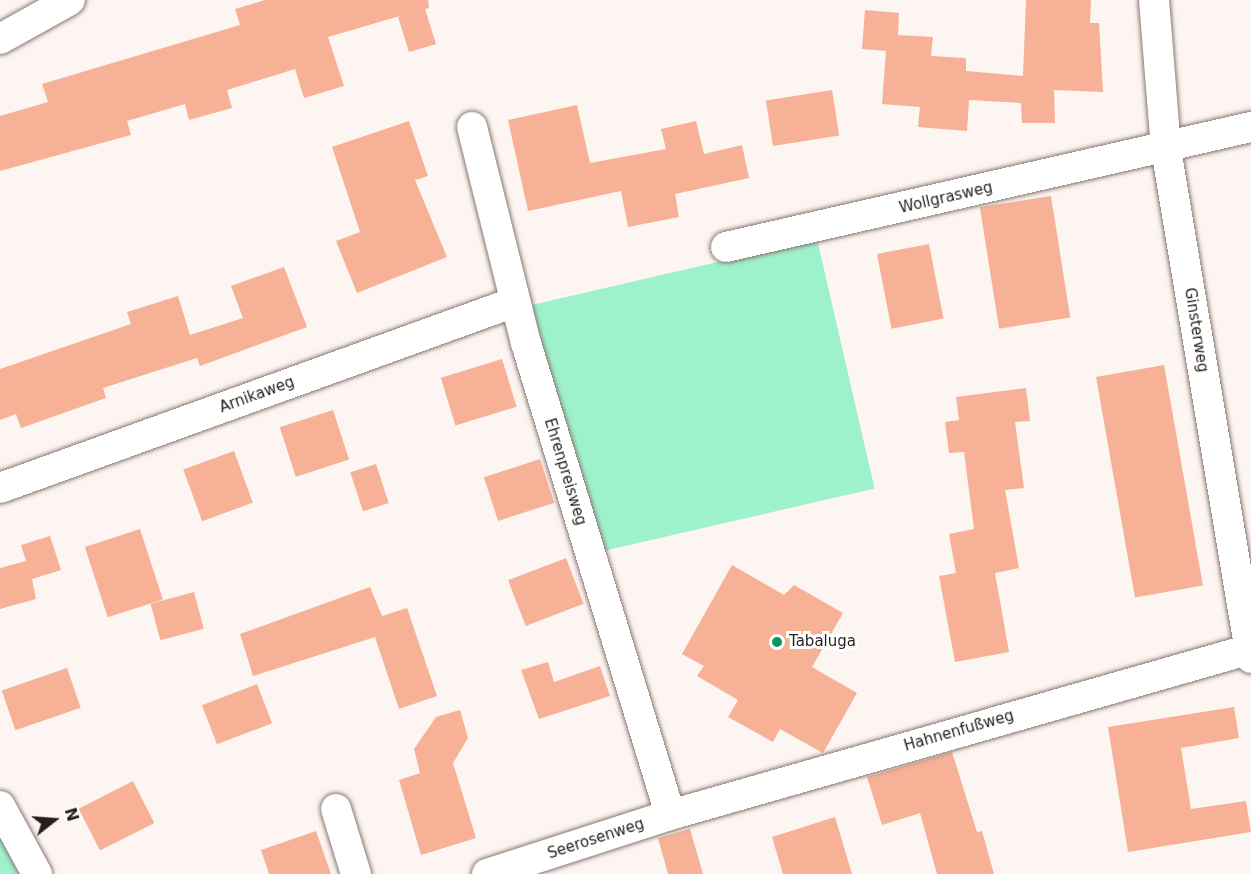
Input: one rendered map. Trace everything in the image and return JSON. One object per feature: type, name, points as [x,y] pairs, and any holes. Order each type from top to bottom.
[{"type":"street","points":[[0,39],[70,0]]},
{"type":"street","name":"Ginsterweg","points":[[1154,0],[1166,149],[1250,652]]},
{"type":"street","name":"Ehrenpreisweg","points":[[472,127],[515,302],[670,814]]},
{"type":"street","name":"Wollgrasweg","points":[[726,247],[1251,128]]},
{"type":"street","name":"Arnikaweg","points":[[0,488],[515,302]]},
{"type":"street","name":"Hahnenfußweg","points":[[670,814],[1250,652]]},
{"type":"street","points":[[0,806],[37,874]]},
{"type":"street","points":[[336,809],[356,874]]},
{"type":"street","name":"Seerosenweg","points":[[487,874],[670,814]]},
{"type":"green space","points":[[817,239],[875,488],[588,555],[531,305]]},
{"type":"green space","points":[[0,830],[23,874],[0,874]]},
{"type":"building","points":[[265,0],[428,0],[429,8],[425,9],[436,44],[409,52],[398,17],[403,15],[328,37],[344,86],[304,98],[295,69],[227,90],[232,108],[189,120],[185,104],[127,121],[131,135],[0,171],[0,116],[48,102],[42,84],[240,25],[235,9]]},
{"type":"building","points":[[1026,0],[1091,0],[1090,23],[1099,23],[1103,92],[1054,90],[1055,123],[1022,123],[1021,103],[969,100],[967,131],[918,127],[920,107],[882,104],[886,51],[862,49],[865,10],[899,13],[898,35],[933,37],[931,56],[966,58],[966,71],[1023,76]]},
{"type":"building","points":[[832,90],[839,135],[773,146],[766,100]]},
{"type":"building","points":[[577,105],[590,163],[666,149],[661,129],[696,121],[704,154],[742,145],[749,178],[675,194],[679,217],[628,227],[621,191],[528,211],[508,120]]},
{"type":"building","points":[[409,121],[428,176],[415,180],[447,257],[357,293],[336,241],[360,232],[332,147]]},
{"type":"building","points":[[1051,196],[1070,317],[999,329],[980,207]]},
{"type":"building","points":[[929,244],[944,319],[891,329],[877,254]]},
{"type":"building","points":[[284,267],[307,327],[200,366],[197,358],[103,388],[106,398],[21,428],[16,414],[0,420],[0,369],[131,324],[127,312],[178,296],[190,335],[243,318],[231,286]]},
{"type":"building","points":[[502,359],[517,407],[455,426],[441,378]]},
{"type":"building","points":[[1164,365],[1203,586],[1135,598],[1096,377]]},
{"type":"building","points":[[1026,388],[1030,421],[1015,422],[1024,488],[1005,490],[1019,568],[995,573],[1009,652],[955,662],[939,576],[956,573],[949,534],[974,529],[964,452],[949,453],[945,422],[959,420],[956,397]]},
{"type":"building","points":[[333,410],[349,459],[296,477],[280,427]]},
{"type":"building","points":[[234,451],[253,503],[202,521],[183,469]]},
{"type":"building","points":[[540,459],[554,503],[498,521],[484,477]]},
{"type":"building","points":[[376,464],[389,503],[363,511],[350,472]]},
{"type":"building","points":[[140,529],[163,599],[108,617],[85,547]]},
{"type":"building","points":[[50,536],[61,570],[32,579],[36,599],[0,609],[0,568],[26,561],[21,545]]},
{"type":"building","points":[[566,558],[584,604],[526,626],[508,580]]},
{"type":"building","points":[[732,565],[784,595],[794,585],[843,613],[812,667],[857,693],[823,753],[780,729],[773,742],[728,717],[738,700],[697,676],[704,666],[682,654]]},
{"type":"building","points":[[370,587],[382,616],[407,608],[437,696],[399,709],[375,637],[253,676],[240,634]]},
{"type":"building","points":[[194,592],[204,629],[160,640],[151,604]]},
{"type":"building","points":[[548,662],[554,682],[600,666],[610,696],[539,719],[521,670]]},
{"type":"building","points":[[67,668],[81,708],[15,730],[2,690]]},
{"type":"building","points":[[257,684],[272,723],[217,744],[202,705]]},
{"type":"building","points":[[1234,707],[1239,738],[1181,748],[1191,809],[1246,801],[1251,832],[1128,852],[1108,727]]},
{"type":"building","points":[[460,710],[468,738],[453,763],[476,838],[421,855],[399,780],[420,773],[414,749],[436,717]]},
{"type":"building","points":[[952,752],[977,832],[982,831],[994,874],[937,874],[920,813],[882,825],[867,777]]},
{"type":"building","points":[[133,781],[154,823],[100,851],[79,809]]},
{"type":"building","points":[[835,817],[852,874],[783,874],[772,837]]},
{"type":"building","points":[[690,829],[703,874],[668,874],[658,838]]},
{"type":"building","points":[[316,831],[331,874],[269,874],[261,850]]},
{"type":"place","name":"Tabaluga","points":[[777,642]]}]
